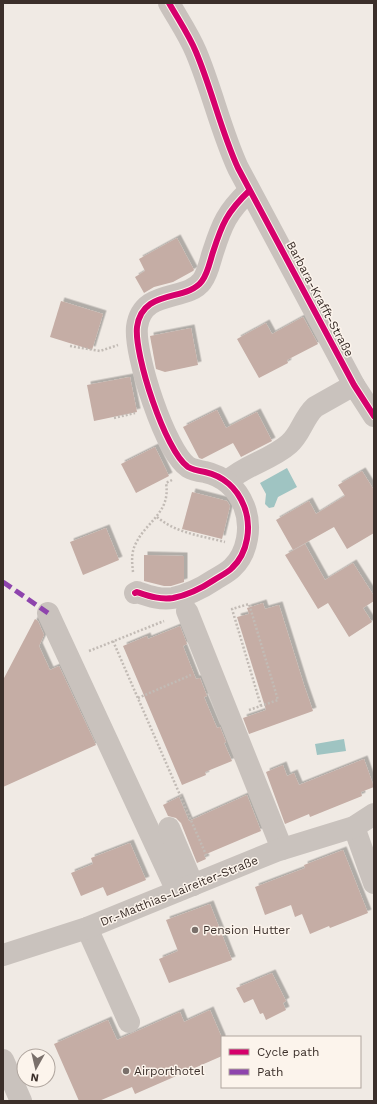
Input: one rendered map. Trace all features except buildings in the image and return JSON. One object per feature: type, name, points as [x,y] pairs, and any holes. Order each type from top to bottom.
[{"type":"street","name":"Barbara-Krafft-Straße","points":[[169,3],[196,52],[221,121],[228,146],[250,191],[354,385],[374,416]]},
{"type":"street","points":[[136,593],[153,597],[172,598],[190,593],[208,584],[232,568],[245,547],[248,534],[248,522],[244,506],[237,492],[228,481],[188,467],[177,454],[167,435],[154,405],[139,355],[137,326],[142,311],[146,306],[196,287],[202,281],[206,274],[226,217],[235,204],[250,191]]},
{"type":"street","points":[[228,481],[234,475],[273,455],[289,444],[299,434],[304,420],[310,411],[354,385]]},
{"type":"street","points":[[187,611],[282,849]]},
{"type":"street","points":[[48,613],[185,888]]},
{"type":"street","name":"Dr.-Matthias-Laireiter-Straße","points":[[3,955],[87,928],[282,849],[354,827],[374,814]]},
{"type":"street","points":[[354,827],[374,883]]},
{"type":"street","points":[[169,828],[185,888]]},
{"type":"street","points":[[87,928],[129,1022]]},
{"type":"street","points":[[3,1060],[21,1101]]},
{"type":"path","points":[[70,346],[100,351],[137,339]]},
{"type":"path","points":[[136,593],[131,560],[136,544],[146,528],[161,512],[167,499],[166,483],[178,477],[188,467]]},
{"type":"path","points":[[157,517],[166,523],[196,536],[245,547]]},
{"type":"path","points":[[229,717],[261,706],[278,700],[249,604],[232,609],[261,706]]},
{"type":"path","points":[[87,652],[187,611]]},
{"type":"path","points":[[113,641],[216,876]]},
{"type":"path","points":[[138,698],[210,667]]},
{"type":"water","points":[[287,468],[297,487],[278,497],[274,507],[269,508],[265,504],[266,494],[260,483]]},
{"type":"water","points":[[344,739],[346,751],[317,755],[315,744]]},
{"type":"marked path","points":[[3,582],[48,613]]},
{"type":"cycle path","points":[[169,3],[187,33],[196,52],[238,168],[354,385],[374,416]]},
{"type":"cycle path","points":[[135,593],[137,592],[164,598],[179,597],[189,593],[205,586],[230,570],[242,555],[245,547],[248,522],[244,506],[233,488],[218,476],[188,467],[179,457],[170,442],[161,423],[146,379],[140,358],[137,340],[137,327],[141,315],[147,306],[166,297],[186,292],[202,281],[226,219],[235,205],[249,191]]},
{"type":"place","name":"Pension Hutter","points":[[195,930]]},
{"type":"place","name":"Airporthotel","points":[[126,1071]]}]
